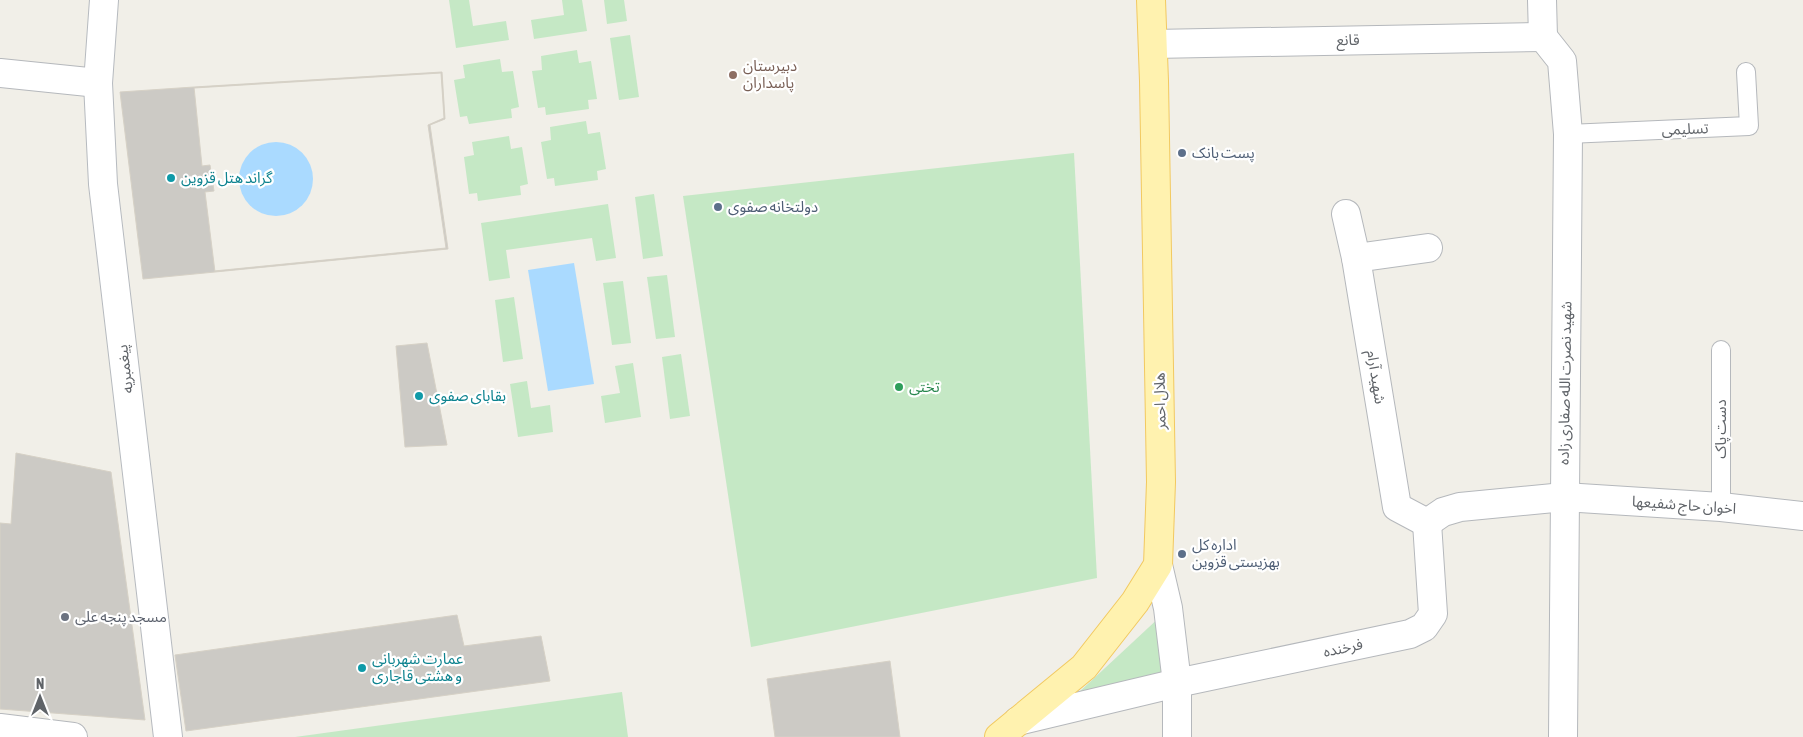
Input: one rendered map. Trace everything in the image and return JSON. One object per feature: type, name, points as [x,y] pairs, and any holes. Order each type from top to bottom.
[{"type":"main road","name":"هلال احمر","points":[[1008,729],[1084,667],[1135,602],[1158,565],[1161,482],[1151,0]]},
{"type":"street","name":"پیغمبریه","points":[[104,0],[98,83],[103,184],[168,737]]},
{"type":"street","points":[[1542,0],[1543,37]]},
{"type":"street","name":"قانع","points":[[1153,44],[1543,37]]},
{"type":"street","name":"شهید نصرت الله صفاری زاده","points":[[1543,37],[1562,60],[1568,134],[1563,737]]},
{"type":"street","points":[[0,73],[98,83]]},
{"type":"street","name":"شهید آرام","points":[[1346,214],[1356,258],[1397,507],[1427,523]]},
{"type":"street","points":[[1356,258],[1428,248]]},
{"type":"street","points":[[1427,523],[1443,512],[1460,506],[1564,497]]},
{"type":"street","name":"اخوان حاج شفیعها","points":[[1564,497],[1803,516]]},
{"type":"street","name":"فرخنده","points":[[1008,729],[1177,684],[1410,634],[1424,627],[1433,614],[1427,523]]},
{"type":"street","points":[[1158,565],[1168,608],[1177,684],[1177,737]]},
{"type":"street","points":[[0,728],[73,737]]},
{"type":"lane","name":"تسلیمی","points":[[1568,134],[1749,126],[1746,72]]},
{"type":"lane","name":"دست پاک","points":[[1721,350],[1721,508]]},
{"type":"green space","points":[[449,0],[469,0],[473,26],[506,21],[509,40],[456,48]]},
{"type":"green space","points":[[562,0],[582,0],[587,31],[534,39],[531,20],[564,15]]},
{"type":"green space","points":[[604,0],[624,0],[627,21],[607,24]]},
{"type":"green space","points":[[630,35],[639,97],[619,100],[610,38]]},
{"type":"green space","points":[[577,50],[579,63],[591,61],[597,99],[588,100],[589,109],[546,115],[545,107],[538,108],[532,71],[542,70],[541,56]]},
{"type":"green space","points":[[500,59],[502,72],[513,71],[519,107],[511,109],[512,118],[469,124],[467,116],[460,117],[454,80],[465,78],[463,65]]},
{"type":"green space","points":[[586,121],[588,134],[600,132],[606,169],[597,171],[598,180],[555,186],[554,178],[547,179],[541,142],[551,140],[550,127]]},
{"type":"green space","points":[[509,136],[511,149],[522,147],[528,184],[520,186],[521,195],[478,201],[477,193],[469,194],[464,157],[474,155],[472,142]]},
{"type":"green space","name":"تختی","points":[[1074,153],[1097,578],[751,647],[683,196]]},
{"type":"green space","points":[[654,194],[663,256],[643,259],[635,197]]},
{"type":"green space","points":[[608,204],[616,258],[596,261],[592,238],[506,250],[510,278],[489,281],[481,223]]},
{"type":"green space","points":[[667,275],[675,337],[656,339],[647,277]]},
{"type":"green space","points":[[623,281],[631,343],[612,345],[603,283]]},
{"type":"green space","points":[[514,297],[523,359],[503,362],[495,300]]},
{"type":"green space","points":[[681,354],[690,416],[670,419],[662,357]]},
{"type":"green space","points":[[633,363],[641,417],[605,423],[601,396],[620,393],[615,366]]},
{"type":"green space","points":[[527,381],[531,408],[550,405],[553,432],[518,437],[510,384]]},
{"type":"green space","points":[[1162,615],[1164,669],[1157,675],[1076,695]]},
{"type":"green space","points":[[622,692],[628,737],[295,737]]},
{"type":"water","points":[[276,142],[290,145],[302,153],[310,165],[313,179],[310,193],[302,205],[290,213],[276,216],[262,213],[250,205],[242,193],[239,179],[242,165],[250,153],[262,145]]},
{"type":"water","points":[[574,263],[594,384],[548,391],[528,270]]},
{"type":"building","points":[[442,72],[445,119],[430,125],[448,249],[214,271],[446,248],[428,125],[444,118],[441,73],[194,87]]},
{"type":"building","name":"گراند هتل قزوین","points":[[194,87],[202,166],[210,165],[214,191],[205,192],[215,272],[143,279],[120,92]]},
{"type":"building","name":"بقابای صفوی","points":[[427,343],[447,445],[405,447],[396,346]]},
{"type":"building","name":"مسجد پنجه علی","points":[[16,453],[111,472],[145,720],[0,709],[0,523],[11,524]]},
{"type":"building","name":"عمارت شهربانی و هشتی قاجاری","points":[[457,615],[464,646],[541,636],[550,681],[186,731],[175,655]]},
{"type":"building","points":[[890,661],[900,737],[775,737],[767,679]]},
{"type":"place","name":"دبیرستان پاسداران","points":[[733,75]]},
{"type":"place","name":"پست بانک","points":[[1182,153]]},
{"type":"place","name":"گراند هتل قزوین","points":[[171,178]]},
{"type":"place","name":"دولتخانه صفوی","points":[[718,207]]},
{"type":"place","name":"تختی","points":[[899,387]]},
{"type":"place","name":"بقابای صفوی","points":[[419,396]]},
{"type":"place","name":"اداره کل بهزیستی قزوین","points":[[1182,554]]},
{"type":"place","name":"مسجد پنجه علی","points":[[65,617]]},
{"type":"place","name":"عمارت شهربانی و هشتی قاجاری","points":[[362,668]]}]
